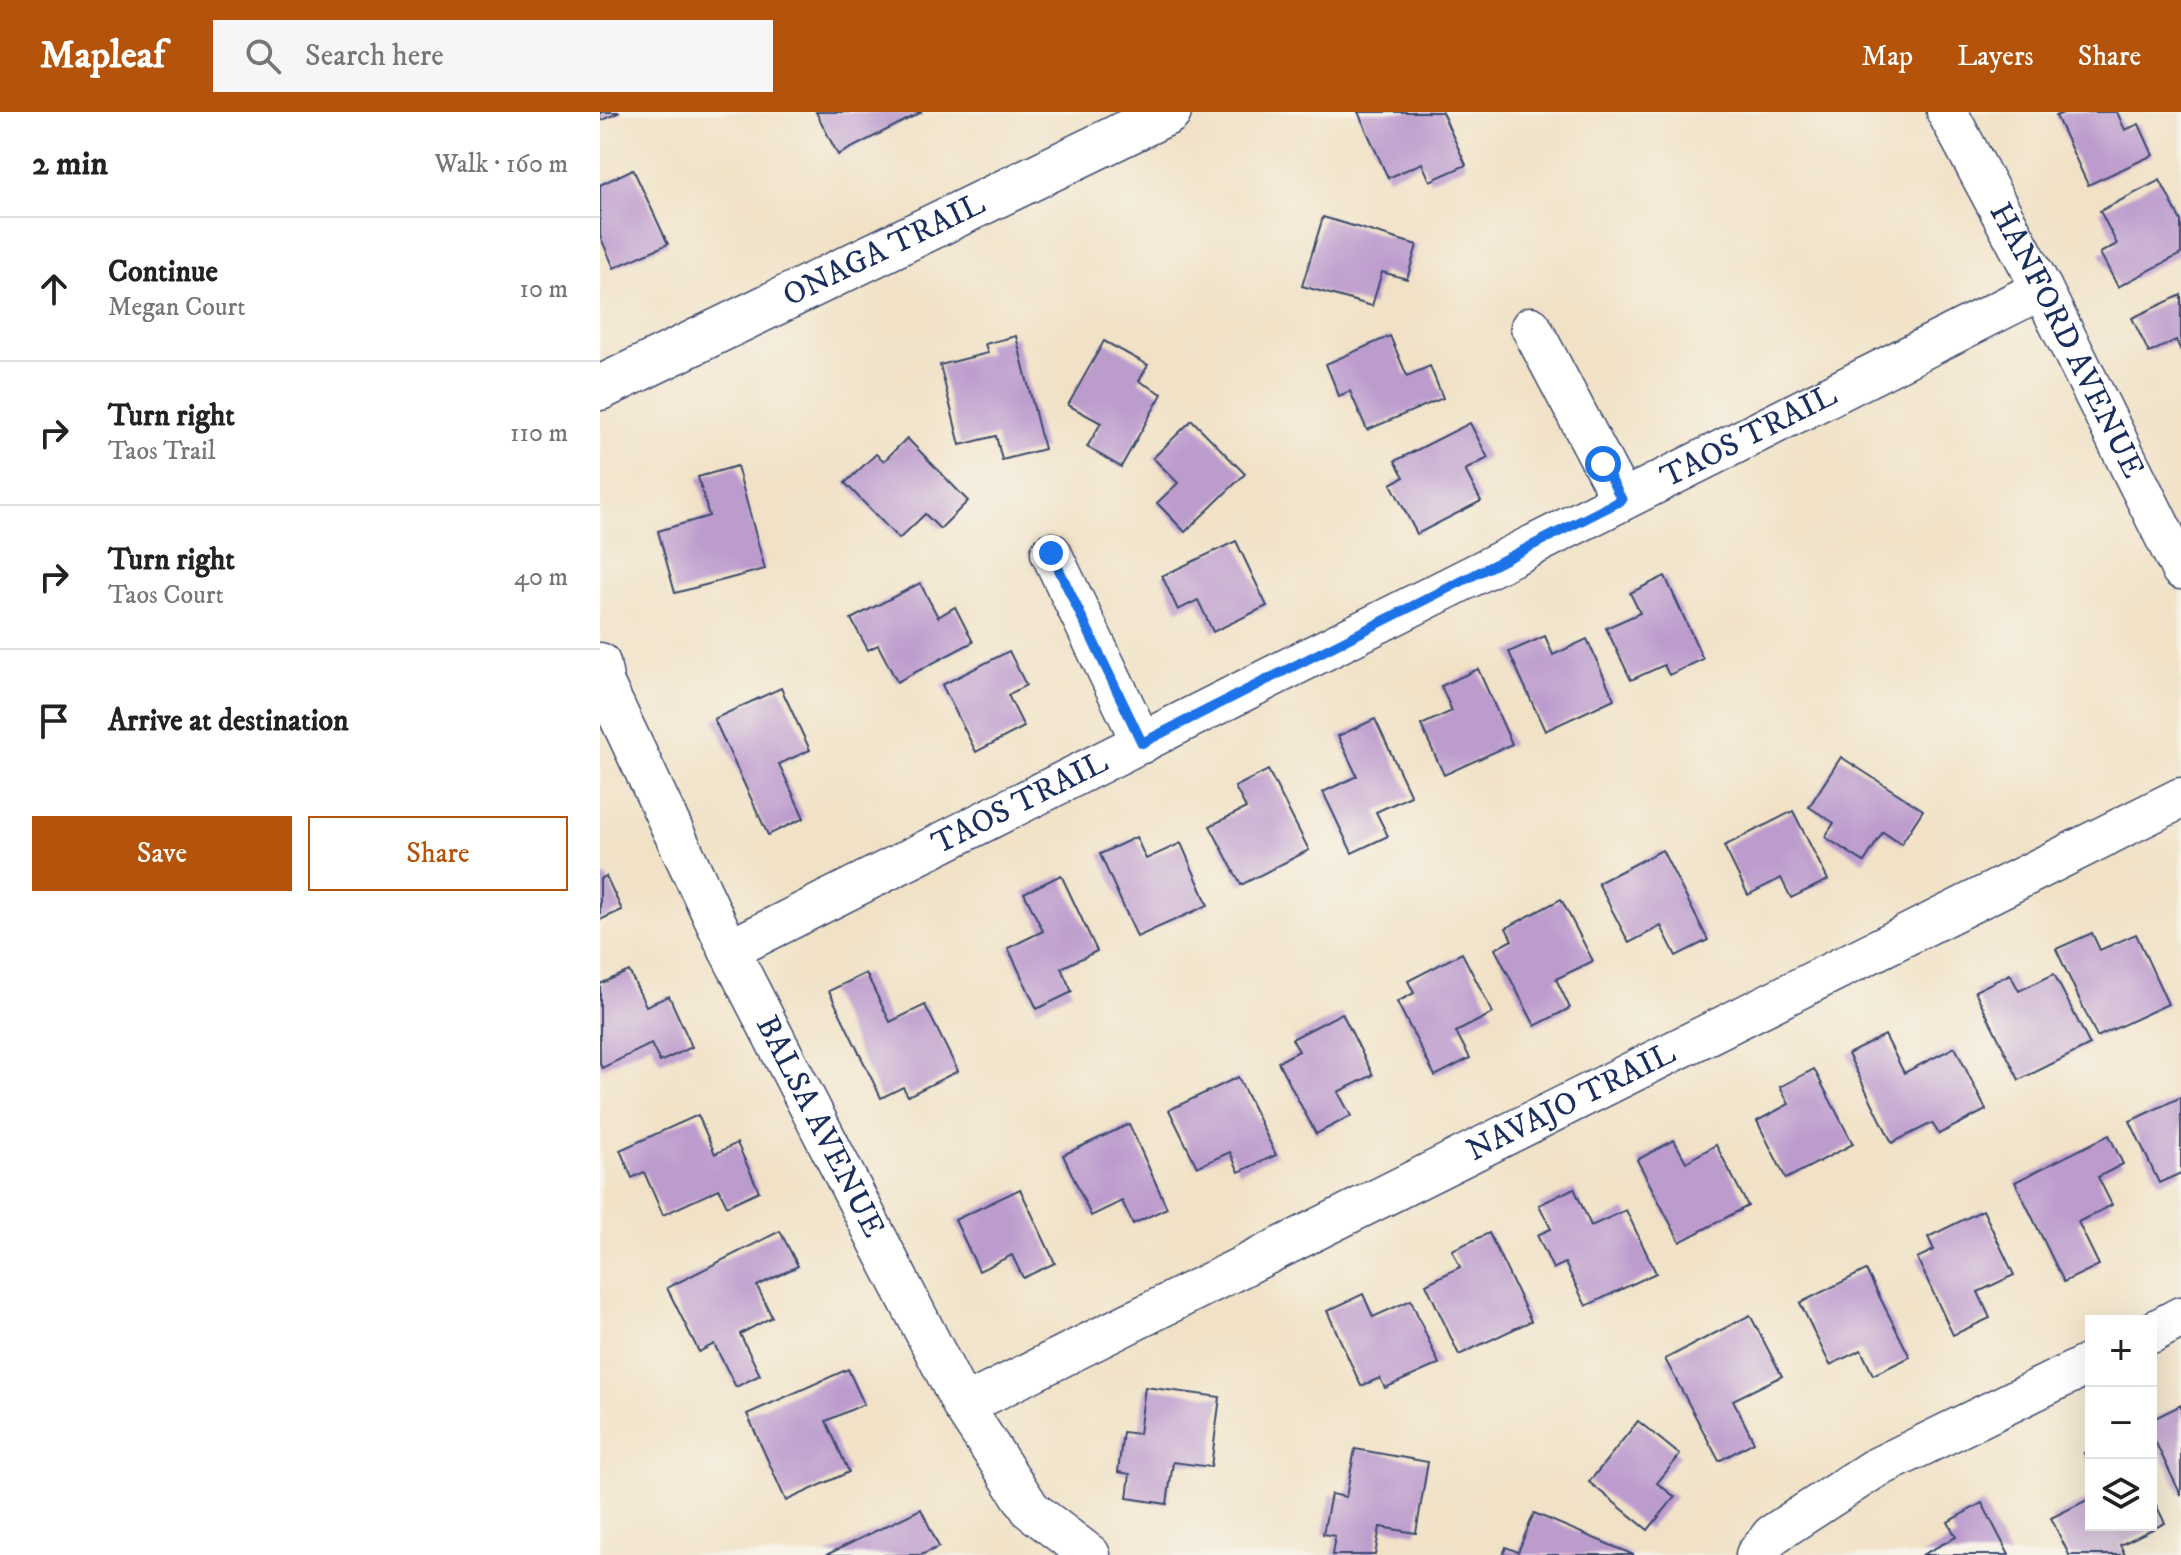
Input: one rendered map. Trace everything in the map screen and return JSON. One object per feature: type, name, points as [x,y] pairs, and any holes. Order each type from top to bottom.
[{"type":"street","name":"HANFORD AVENUE","points":[[1947,112],[2042,289],[2181,569]]},
{"type":"street","name":"ONAGA TRAIL","points":[[600,388],[1150,116]]},
{"type":"street","name":"TAOS TRAIL","points":[[729,950],[2042,289]]},
{"type":"street","points":[[1531,327],[1622,500]]},
{"type":"street","points":[[1051,553],[1142,743]]},
{"type":"street","name":"BALSA AVENUE","points":[[600,663],[604,684],[729,950],[963,1406],[1031,1510],[1090,1555]]},
{"type":"street","name":"NAVAJO TRAIL","points":[[963,1406],[2181,798]]},
{"type":"street","points":[[2157,1330],[2181,1317]]},
{"type":"street","points":[[1756,1555],[1772,1535],[1872,1470],[2085,1366]]},
{"type":"building","points":[[600,112],[620,112],[600,121]]},
{"type":"building","points":[[816,112],[922,112],[838,155]]},
{"type":"building","points":[[1358,112],[1442,112],[1466,165],[1430,181],[1422,163],[1388,178]]},
{"type":"building","points":[[2065,112],[2117,112],[2125,130],[2139,124],[2153,155],[2088,185],[2056,116]]},
{"type":"building","points":[[633,169],[668,244],[614,268],[600,236],[600,185]]},
{"type":"building","points":[[2160,180],[2181,221],[2181,254],[2118,287],[2100,253],[2117,244],[2100,211]]},
{"type":"building","points":[[1323,217],[1417,245],[1407,279],[1382,272],[1372,306],[1302,286]]},
{"type":"building","points":[[2181,295],[2181,351],[2176,340],[2149,353],[2132,318]]},
{"type":"building","points":[[1016,336],[1044,449],[1002,460],[996,436],[960,445],[940,365],[988,353],[985,344]]},
{"type":"building","points":[[1390,336],[1407,376],[1430,366],[1443,398],[1367,430],[1350,391],[1339,396],[1326,364]]},
{"type":"building","points":[[1104,341],[1148,365],[1139,381],[1162,394],[1121,467],[1087,447],[1101,423],[1068,405]]},
{"type":"building","points":[[1192,420],[1245,474],[1185,532],[1157,503],[1178,483],[1153,458]]},
{"type":"building","points":[[1470,423],[1488,458],[1465,470],[1481,501],[1417,534],[1391,484],[1404,477],[1395,461]]},
{"type":"building","points":[[907,438],[968,501],[940,529],[925,514],[899,539],[845,483],[876,454],[884,461]]},
{"type":"building","points":[[737,466],[765,569],[675,593],[658,531],[709,516],[698,477]]},
{"type":"building","points":[[1236,541],[1267,606],[1213,632],[1198,600],[1178,610],[1162,576]]},
{"type":"building","points":[[1665,576],[1703,659],[1669,675],[1664,665],[1631,680],[1606,628],[1640,613],[1630,593]]},
{"type":"building","points":[[920,583],[938,617],[955,607],[973,642],[897,682],[878,645],[868,650],[851,619]]},
{"type":"building","points":[[1545,636],[1553,655],[1587,639],[1614,699],[1545,731],[1509,652]]},
{"type":"building","points":[[1009,651],[1026,685],[1008,695],[1024,727],[976,752],[942,685]]},
{"type":"building","points":[[1478,669],[1512,744],[1444,775],[1421,725],[1452,711],[1441,686]]},
{"type":"building","points":[[781,688],[810,750],[779,764],[804,818],[768,835],[714,719]]},
{"type":"building","points":[[1375,719],[1411,796],[1376,812],[1388,836],[1352,853],[1323,792],[1357,776],[1338,736]]},
{"type":"building","points":[[1841,757],[1923,810],[1901,844],[1883,832],[1864,862],[1825,837],[1834,823],[1809,807]]},
{"type":"building","points":[[1268,770],[1309,850],[1241,885],[1210,826],[1246,808],[1235,787]]},
{"type":"building","points":[[1793,811],[1828,880],[1791,898],[1781,878],[1748,895],[1724,846]]},
{"type":"building","points":[[1136,837],[1146,859],[1181,843],[1208,905],[1137,937],[1100,854]]},
{"type":"building","points":[[1662,850],[1708,940],[1676,956],[1661,926],[1629,943],[1598,883]]},
{"type":"building","points":[[1061,875],[1097,951],[1061,968],[1072,992],[1037,1009],[1008,948],[1043,931],[1024,893]]},
{"type":"building","points":[[606,876],[622,910],[600,920],[600,879]]},
{"type":"building","points":[[1561,899],[1593,961],[1556,979],[1570,1008],[1535,1026],[1495,949],[1512,940],[1506,928]]},
{"type":"building","points":[[2092,933],[2100,950],[2136,934],[2168,1004],[2097,1037],[2056,949]]},
{"type":"building","points":[[1462,953],[1493,1013],[1456,1032],[1470,1058],[1435,1076],[1397,1002],[1414,993],[1408,981]]},
{"type":"building","points":[[629,971],[646,1006],[669,996],[692,1047],[660,1062],[651,1044],[602,1068],[600,984]]},
{"type":"building","points":[[866,973],[890,1022],[925,1005],[958,1071],[908,1096],[903,1087],[881,1098],[829,991]]},
{"type":"building","points":[[2010,974],[2019,991],[2054,974],[2090,1045],[2019,1080],[1975,991]]},
{"type":"building","points":[[1342,1013],[1373,1075],[1338,1092],[1351,1116],[1316,1134],[1278,1062],[1299,1051],[1292,1039]]},
{"type":"building","points":[[1885,1035],[1904,1073],[1955,1047],[1986,1110],[1939,1134],[1932,1123],[1892,1143],[1848,1054]]},
{"type":"building","points":[[1814,1069],[1853,1144],[1786,1179],[1757,1121],[1789,1104],[1780,1087]]},
{"type":"building","points":[[1238,1077],[1276,1155],[1239,1172],[1230,1152],[1197,1167],[1169,1110]]},
{"type":"building","points":[[2181,1097],[2181,1173],[2159,1183],[2130,1121]]},
{"type":"building","points":[[698,1115],[715,1154],[737,1143],[759,1191],[727,1206],[719,1189],[663,1215],[644,1172],[632,1178],[620,1150]]},
{"type":"building","points":[[1129,1124],[1167,1208],[1133,1224],[1122,1201],[1091,1216],[1063,1155]]},
{"type":"building","points":[[2109,1135],[2123,1164],[2098,1177],[2112,1205],[2078,1222],[2099,1265],[2064,1282],[2015,1182]]},
{"type":"building","points":[[1674,1140],[1686,1162],[1716,1145],[1748,1206],[1680,1242],[1637,1160]]},
{"type":"building","points":[[1574,1188],[1591,1226],[1626,1210],[1656,1273],[1586,1306],[1565,1263],[1553,1269],[1537,1235],[1551,1229],[1539,1205]]},
{"type":"building","points":[[1020,1189],[1055,1263],[1023,1278],[1012,1255],[979,1271],[955,1220]]},
{"type":"building","points":[[1983,1210],[2014,1275],[1978,1292],[1990,1318],[1953,1335],[1917,1258],[1934,1250],[1928,1237]]},
{"type":"building","points":[[780,1231],[798,1266],[757,1286],[772,1317],[740,1334],[760,1375],[736,1387],[714,1344],[699,1352],[667,1288]]},
{"type":"building","points":[[1489,1233],[1531,1321],[1459,1355],[1426,1284],[1460,1267],[1452,1250]]},
{"type":"building","points":[[1866,1270],[1910,1357],[1873,1375],[1861,1350],[1830,1365],[1800,1303]]},
{"type":"building","points":[[1363,1294],[1373,1317],[1411,1300],[1439,1364],[1385,1388],[1380,1378],[1361,1386],[1327,1311]]},
{"type":"building","points":[[1750,1315],[1782,1376],[1733,1400],[1754,1442],[1719,1461],[1665,1359]]},
{"type":"building","points":[[848,1369],[864,1404],[826,1421],[849,1472],[786,1501],[747,1414]]},
{"type":"building","points":[[1145,1387],[1220,1397],[1211,1467],[1173,1462],[1167,1504],[1127,1498],[1130,1474],[1118,1472],[1123,1432],[1139,1434]]},
{"type":"building","points":[[2181,1405],[2181,1495],[2157,1445],[2157,1417]]},
{"type":"building","points":[[1638,1421],[1680,1455],[1657,1483],[1675,1497],[1648,1530],[1589,1482]]},
{"type":"building","points":[[1355,1449],[1428,1462],[1416,1533],[1380,1527],[1375,1555],[1332,1555],[1335,1536],[1323,1534],[1331,1494],[1346,1497]]},
{"type":"building","points":[[2085,1501],[2085,1531],[2149,1531],[2120,1545],[2125,1555],[2069,1555],[2051,1518]]},
{"type":"building","points":[[1982,1503],[2009,1555],[1922,1555],[1956,1537],[1948,1522]]},
{"type":"building","points":[[2157,1507],[2165,1523],[2157,1527]]},
{"type":"building","points":[[921,1509],[939,1547],[921,1555],[826,1555]]},
{"type":"building","points":[[1534,1513],[1634,1555],[1503,1555],[1506,1547],[1518,1552]]},
{"type":"route","points":[[1051,553],[1142,743],[1622,500],[1603,464]]}]
